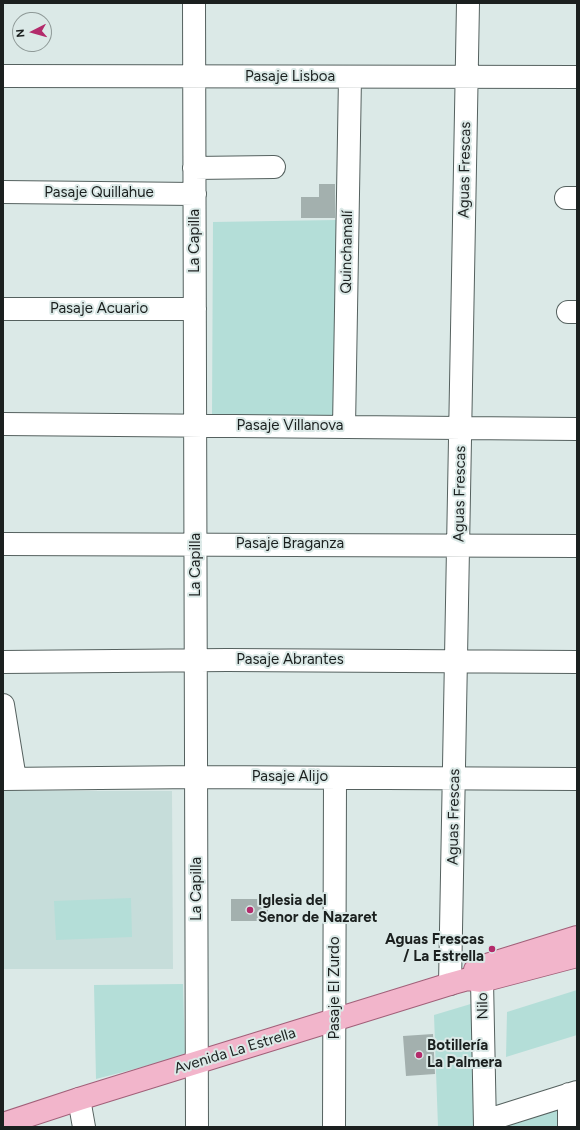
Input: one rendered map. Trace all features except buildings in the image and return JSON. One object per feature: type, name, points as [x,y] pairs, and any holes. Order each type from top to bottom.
[{"type":"main road","name":"Avenida La Estrella","points":[[467,981],[478,968],[577,937]]},
{"type":"main road","name":"Avenida La Estrella","points":[[3,1124],[198,1062],[467,981],[577,956]]},
{"type":"street","name":"La Capilla","points":[[194,3],[198,1127]]},
{"type":"street","name":"Aguas Frescas","points":[[467,981],[455,778],[468,3]]},
{"type":"street","name":"Pasaje Lisboa","points":[[3,76],[577,77]]},
{"type":"street","name":"Quinchamalí","points":[[344,427],[350,77]]},
{"type":"street","points":[[194,168],[274,167]]},
{"type":"street","name":"Pasaje Quillahue","points":[[3,192],[195,194]]},
{"type":"street","name":"Pasaje Acuario","points":[[3,309],[195,309]]},
{"type":"street","name":"Pasaje Villanova","points":[[3,424],[577,429]]},
{"type":"street","name":"Pasaje Braganza","points":[[3,544],[577,546]]},
{"type":"street","name":"Pasaje Abrantes","points":[[3,662],[196,660],[457,660],[577,662]]},
{"type":"street","points":[[3,705],[9,779]]},
{"type":"street","name":"Pasaje Alijo","points":[[9,779],[197,777],[577,779]]},
{"type":"street","name":"Pasaje El Zurdo","points":[[334,1127],[335,778]]},
{"type":"street","name":"Nilo","points":[[467,981],[485,1124]]},
{"type":"street","points":[[485,1124],[573,1093],[569,1127]]},
{"type":"street","points":[[79,1099],[84,1127]]},
{"type":"shaded area","points":[[336,220],[335,420],[212,416],[213,222]]},
{"type":"shaded area","points":[[3,791],[172,791],[173,969],[3,969]]},
{"type":"shaded area","points":[[131,898],[132,937],[56,940],[54,901]]},
{"type":"shaded area","points":[[183,984],[185,1056],[96,1079],[94,985]]},
{"type":"shaded area","points":[[577,990],[577,1035],[506,1057],[507,1012]]},
{"type":"shaded area","points":[[474,1003],[474,1127],[438,1127],[434,1015]]},
{"type":"shaded area","points":[[560,1107],[561,1127],[492,1127]]},
{"type":"place","name":"Iglesia del Senor de Nazaret","points":[[250,910]]},
{"type":"place","name":"Aguas Frescas / La Estrella","points":[[492,949]]},
{"type":"place","name":"Botillería La Palmera","points":[[419,1055]]}]
